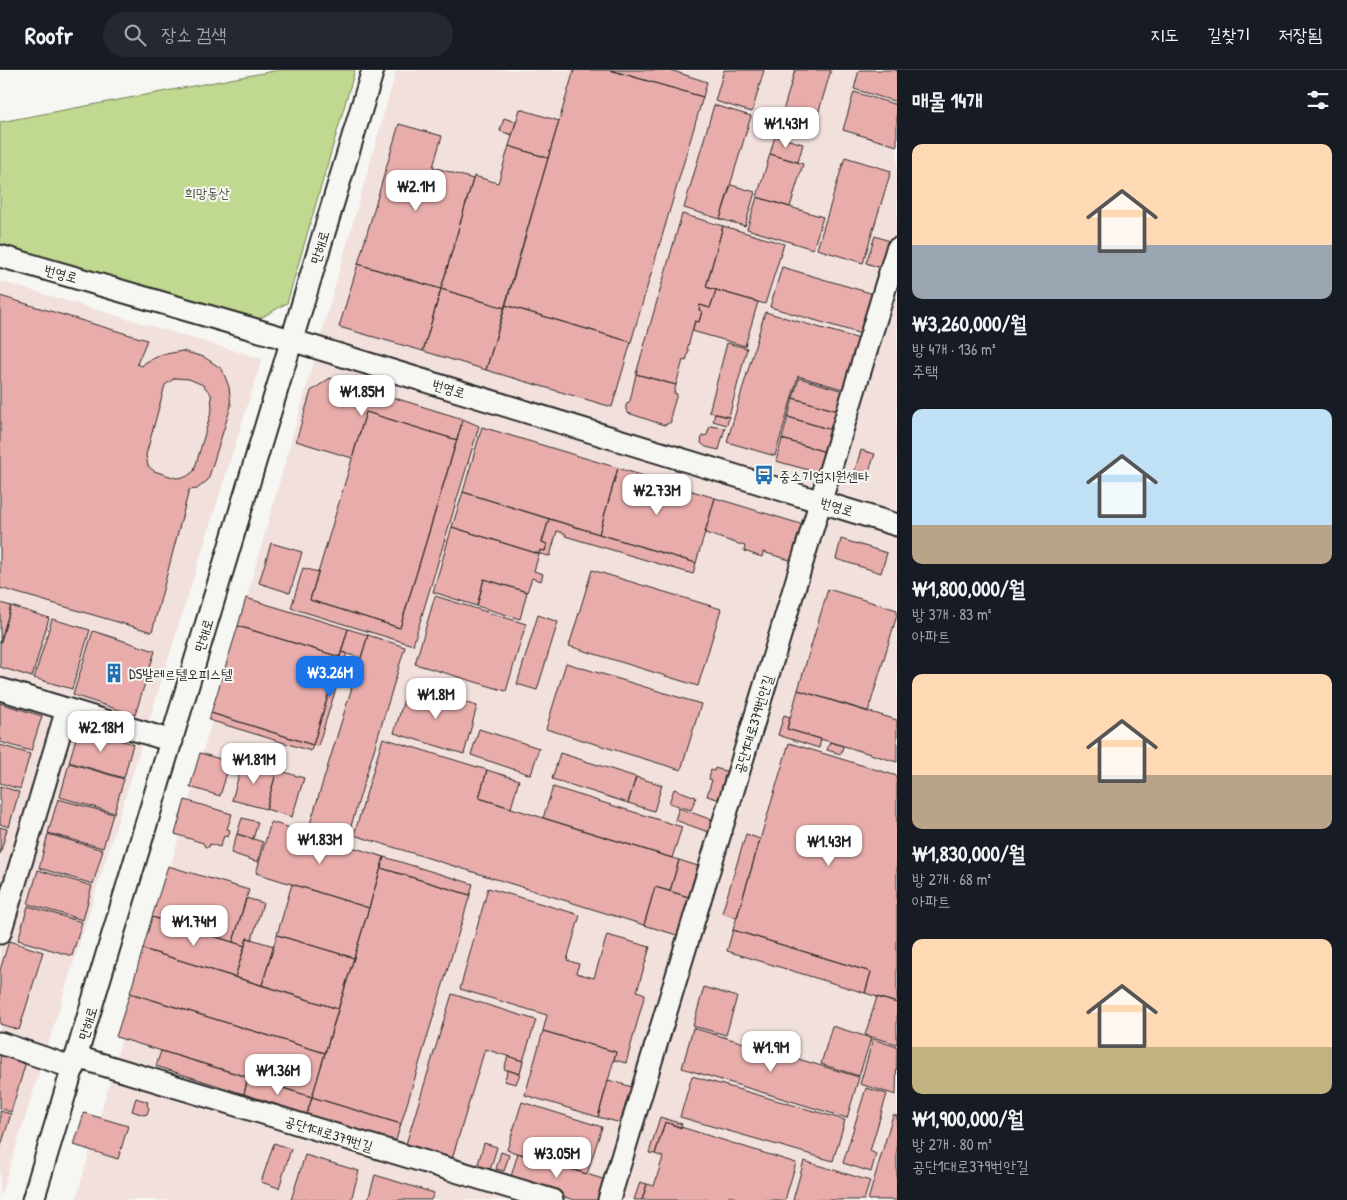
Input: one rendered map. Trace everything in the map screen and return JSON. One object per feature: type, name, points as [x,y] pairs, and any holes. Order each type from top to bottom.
[{"type":"street","name":"만해로","points":[[33,1200],[373,70]]},
{"type":"street","name":"공단1대로379번안길","points":[[609,1200],[897,248]]},
{"type":"street","name":"번영로","points":[[0,256],[292,340],[897,526]]},
{"type":"street","points":[[0,689],[172,741]]},
{"type":"street","points":[[0,933],[67,710]]},
{"type":"street","name":"공단1대로379번길","points":[[0,1043],[76,1062],[552,1200]]},
{"type":"shaded area","points":[[897,70],[897,1200],[76,1200],[396,71]]},
{"type":"shaded area","points":[[0,281],[262,359],[0,1198]]},
{"type":"green space","name":"희망동산","points":[[279,70],[355,70],[287,303],[259,319],[0,245],[0,122]]},
{"type":"building","points":[[574,70],[610,70],[703,97],[631,342],[505,305]]},
{"type":"building","points":[[610,70],[670,70],[707,82],[703,97]]},
{"type":"building","points":[[724,70],[764,70],[752,112],[715,101]]},
{"type":"building","points":[[795,70],[831,70],[816,121],[783,111]]},
{"type":"building","points":[[859,70],[897,70],[897,102],[854,89]]},
{"type":"building","points":[[854,92],[897,105],[897,146],[843,130]]},
{"type":"building","points":[[714,105],[751,116],[720,219],[684,208]]},
{"type":"building","points":[[520,109],[559,121],[548,158],[509,146]]},
{"type":"building","points":[[504,118],[516,122],[512,135],[500,131]]},
{"type":"building","points":[[399,124],[442,136],[433,167],[473,179],[441,289],[358,264]]},
{"type":"building","points":[[775,136],[803,144],[798,162],[770,154]]},
{"type":"building","points":[[509,146],[548,158],[505,308],[441,289],[474,176],[498,183]]},
{"type":"building","points":[[770,154],[803,164],[790,207],[757,197]]},
{"type":"building","points":[[845,157],[891,171],[863,263],[817,249]]},
{"type":"building","points":[[731,185],[755,192],[745,226],[720,219]]},
{"type":"building","points":[[757,197],[823,217],[813,249],[747,229]]},
{"type":"building","points":[[682,214],[723,226],[706,287],[716,290],[710,308],[700,305],[699,310],[702,311],[699,322],[695,321],[686,361],[683,360],[676,385],[636,374]]},
{"type":"building","points":[[723,226],[784,244],[765,304],[706,287]]},
{"type":"building","points":[[875,236],[892,242],[884,269],[866,263]]},
{"type":"building","points":[[358,264],[441,289],[423,351],[339,327]]},
{"type":"building","points":[[782,267],[877,295],[865,335],[770,307]]},
{"type":"building","points":[[441,289],[505,308],[486,370],[423,351]]},
{"type":"building","points":[[716,290],[758,302],[745,346],[692,331],[695,321],[699,322],[702,311],[699,310],[700,305],[710,308]]},
{"type":"building","points":[[0,296],[147,340],[137,364],[142,366],[161,355],[182,351],[204,357],[222,369],[229,387],[231,406],[208,480],[197,489],[189,490],[152,632],[0,588]],"holes":[[[175,378],[189,379],[203,385],[211,394],[212,409],[194,471],[186,477],[176,478],[154,471],[148,466],[146,455],[165,385]]]},
{"type":"building","points":[[505,305],[631,342],[612,407],[486,370]]},
{"type":"building","points":[[765,312],[863,340],[849,391],[798,376],[775,456],[727,442]]},
{"type":"building","points":[[727,343],[747,348],[729,417],[709,412]]},
{"type":"building","points":[[636,374],[676,385],[674,393],[677,394],[671,414],[671,422],[664,425],[628,413],[626,405],[630,401]]},
{"type":"building","points":[[330,378],[463,419],[457,440],[366,412],[352,458],[296,441],[311,391]]},
{"type":"building","points":[[799,378],[847,392],[841,412],[793,398]]},
{"type":"building","points":[[793,398],[841,412],[835,431],[788,417]]},
{"type":"building","points":[[366,412],[457,440],[400,628],[310,600]]},
{"type":"building","points":[[715,414],[729,417],[727,425],[713,421]]},
{"type":"building","points":[[788,417],[835,431],[829,453],[782,439]]},
{"type":"building","points":[[463,419],[479,426],[413,645],[291,608],[303,568],[318,572],[310,600],[400,628]]},
{"type":"building","points":[[710,426],[725,428],[719,450],[706,447],[701,443],[702,436],[707,435]]},
{"type":"building","points":[[482,427],[618,468],[599,534],[463,492]]},
{"type":"building","points":[[782,439],[829,453],[823,474],[776,461]]},
{"type":"building","points":[[861,450],[875,454],[868,474],[855,470]]},
{"type":"building","points":[[618,468],[715,498],[696,563],[599,534]]},
{"type":"building","points":[[463,492],[549,519],[542,542],[547,544],[545,551],[540,550],[539,554],[452,527]]},
{"type":"building","points":[[715,498],[804,525],[793,561],[763,552],[762,557],[744,551],[745,546],[705,533]]},
{"type":"building","points":[[549,519],[696,563],[693,574],[565,536],[566,534],[557,531],[550,556],[539,554],[540,550],[545,551],[547,544],[542,542]]},
{"type":"building","points":[[452,527],[539,554],[534,571],[543,574],[541,581],[532,578],[527,592],[484,579],[477,606],[433,592]]},
{"type":"building","points":[[841,539],[887,553],[881,573],[836,559]]},
{"type":"building","points":[[271,543],[302,552],[290,593],[259,583]]},
{"type":"building","points":[[592,570],[721,609],[698,686],[569,646]]},
{"type":"building","points":[[484,579],[527,592],[520,619],[477,606]]},
{"type":"building","points":[[828,589],[897,610],[868,712],[798,690]]},
{"type":"building","points":[[435,596],[526,624],[506,691],[415,664]]},
{"type":"building","points":[[246,598],[348,629],[340,657],[238,626]]},
{"type":"building","points":[[0,603],[11,606],[0,643]]},
{"type":"building","points":[[11,606],[49,618],[32,677],[0,667],[0,645]]},
{"type":"building","points":[[538,615],[558,622],[537,690],[517,684]]},
{"type":"building","points":[[52,619],[90,630],[72,689],[34,678]]},
{"type":"building","points":[[238,626],[340,657],[313,745],[211,713]]},
{"type":"building","points":[[348,629],[368,635],[361,658],[341,652]]},
{"type":"building","name":"DS발레르텔오피스텔","points":[[93,631],[155,651],[135,715],[73,695]]},
{"type":"building","points":[[368,635],[405,647],[348,836],[310,824]]},
{"type":"building","points":[[341,652],[347,653],[318,746],[313,745]]},
{"type":"building","points":[[566,663],[701,704],[681,770],[546,729]]},
{"type":"building","points":[[408,686],[477,706],[464,754],[394,733]]},
{"type":"building","points":[[798,690],[897,720],[897,762],[787,729]]},
{"type":"building","points":[[0,703],[42,716],[31,751],[0,742]]},
{"type":"building","points":[[211,713],[313,745],[311,751],[209,720]]},
{"type":"building","points":[[784,715],[790,717],[787,729],[821,739],[819,748],[778,735]]},
{"type":"building","points":[[79,728],[133,744],[124,778],[69,762]]},
{"type":"building","points":[[479,729],[539,748],[531,775],[471,755]]},
{"type":"building","points":[[383,738],[487,770],[479,798],[679,860],[670,891],[655,887],[644,925],[354,835]]},
{"type":"building","points":[[830,742],[843,746],[841,754],[827,750]]},
{"type":"building","points":[[789,743],[897,776],[897,1003],[865,993],[871,972],[733,930]]},
{"type":"building","points":[[0,745],[30,754],[20,789],[0,783]]},
{"type":"building","points":[[200,753],[230,762],[220,796],[190,787]]},
{"type":"building","points":[[560,753],[636,777],[628,803],[552,779]]},
{"type":"building","points":[[243,760],[277,770],[266,809],[232,800]]},
{"type":"building","points":[[69,763],[124,779],[114,813],[60,797]]},
{"type":"building","points":[[715,768],[732,773],[724,801],[707,796],[712,780],[709,779],[711,770],[714,771]]},
{"type":"building","points":[[277,770],[304,778],[292,817],[266,809]]},
{"type":"building","points":[[487,770],[519,780],[511,808],[479,798]]},
{"type":"building","points":[[636,777],[662,785],[654,811],[628,803]]},
{"type":"building","points":[[0,786],[19,792],[9,827],[0,824]]},
{"type":"building","points":[[553,787],[682,827],[672,858],[543,818]]},
{"type":"building","points":[[674,789],[696,797],[691,810],[669,803]]},
{"type":"building","points":[[58,799],[113,814],[103,848],[48,833]]},
{"type":"building","points":[[185,800],[232,814],[227,829],[230,830],[228,837],[224,836],[220,847],[210,844],[209,847],[205,847],[203,843],[175,834]]},
{"type":"building","points":[[679,808],[715,821],[711,833],[675,820]]},
{"type":"building","points":[[242,818],[258,822],[253,839],[237,834]]},
{"type":"building","points":[[271,822],[384,857],[369,908],[256,873]]},
{"type":"building","points":[[0,827],[7,829],[0,854]]},
{"type":"building","points":[[48,834],[103,850],[93,884],[39,868]]},
{"type":"building","points":[[237,834],[263,842],[258,862],[231,853]]},
{"type":"building","points":[[746,834],[760,839],[737,918],[722,913]]},
{"type":"building","points":[[384,857],[473,884],[470,895],[381,868]]},
{"type":"building","points":[[679,860],[701,867],[692,898],[670,891]]},
{"type":"building","points":[[168,866],[249,890],[233,942],[152,917]]},
{"type":"building","points":[[381,868],[470,895],[401,1124],[312,1097]]},
{"type":"building","points":[[38,870],[92,886],[83,920],[28,904]]},
{"type":"building","points":[[292,884],[369,908],[354,958],[277,935]]},
{"type":"building","points":[[655,887],[692,898],[680,936],[644,925]]},
{"type":"building","points":[[488,888],[580,915],[567,960],[579,964],[576,973],[594,978],[607,935],[650,947],[637,991],[645,994],[626,1063],[614,1060],[616,1052],[543,1031],[547,1015],[460,989]]},
{"type":"building","points":[[246,898],[263,903],[252,939],[247,938],[245,946],[233,942]]},
{"type":"building","points":[[28,906],[82,922],[72,956],[18,940]]},
{"type":"building","points":[[152,917],[245,946],[235,977],[143,949]]},
{"type":"building","points":[[733,930],[871,972],[865,993],[727,951]]},
{"type":"building","points":[[277,935],[354,958],[338,1009],[262,985]]},
{"type":"building","points":[[247,938],[274,946],[262,985],[235,977]]},
{"type":"building","points":[[9,941],[43,952],[19,1030],[0,1024],[0,970]]},
{"type":"building","points":[[143,949],[338,1009],[325,1053],[130,993]]},
{"type":"building","points":[[704,987],[737,997],[726,1035],[693,1026]]},
{"type":"building","points":[[130,993],[325,1053],[312,1097],[116,1037]]},
{"type":"building","points":[[452,994],[536,1020],[523,1061],[485,1049],[452,1159],[406,1144]]},
{"type":"building","points":[[877,997],[897,1003],[897,1044],[865,1035]]},
{"type":"building","points":[[832,1026],[871,1038],[859,1076],[821,1064]]},
{"type":"building","points":[[693,1028],[859,1077],[847,1118],[682,1068]]},
{"type":"building","points":[[543,1031],[616,1052],[598,1117],[525,1095]]},
{"type":"building","points":[[873,1039],[897,1047],[896,1095],[860,1084]]},
{"type":"building","points":[[161,1051],[248,1077],[244,1094],[156,1066]]},
{"type":"building","points":[[0,1054],[26,1062],[11,1112],[0,1108]]},
{"type":"building","points":[[508,1056],[523,1061],[520,1074],[504,1069]]},
{"type":"building","points":[[508,1070],[520,1074],[516,1084],[504,1081]]},
{"type":"building","points":[[692,1076],[845,1120],[833,1161],[680,1117]]},
{"type":"building","points":[[248,1077],[312,1097],[307,1114],[244,1094]]},
{"type":"building","points":[[608,1080],[639,1089],[629,1125],[598,1117]]},
{"type":"building","points":[[866,1088],[887,1094],[870,1151],[876,1154],[871,1172],[843,1163]]},
{"type":"building","points":[[312,1097],[401,1124],[395,1143],[307,1114]]},
{"type":"building","points":[[136,1098],[148,1102],[147,1114],[144,1115],[132,1111]]},
{"type":"building","points":[[522,1102],[602,1127],[587,1174],[507,1150]]},
{"type":"building","points":[[0,1111],[11,1114],[0,1149]]},
{"type":"building","points":[[84,1113],[128,1126],[118,1159],[74,1145]]},
{"type":"building","points":[[893,1115],[897,1116],[897,1200],[868,1200]]},
{"type":"building","points":[[660,1117],[682,1124],[681,1128],[665,1122],[655,1154],[649,1153]]},
{"type":"building","points":[[665,1122],[796,1163],[785,1200],[743,1200],[729,1196],[728,1200],[642,1200],[647,1184],[654,1186],[663,1157],[655,1154]]},
{"type":"building","points":[[274,1143],[291,1149],[279,1188],[261,1182]]},
{"type":"building","points":[[484,1143],[497,1147],[489,1174],[476,1171]]},
{"type":"building","points":[[501,1152],[509,1155],[504,1171],[496,1169]]},
{"type":"building","points":[[518,1153],[606,1180],[600,1200],[574,1200],[510,1180]]},
{"type":"building","points":[[305,1155],[359,1171],[351,1200],[291,1200]]},
{"type":"building","points":[[804,1161],[870,1181],[864,1200],[793,1200]]},
{"type":"building","points":[[375,1175],[434,1193],[431,1200],[368,1200]]},
{"type":"building","points":[[640,1182],[647,1184],[642,1200],[634,1200]]},
{"type":"place","name":"중소기업지원센타","points":[[764,475]]},
{"type":"place","name":"DS발레르텔오피스텔","points":[[114,673]]}]
